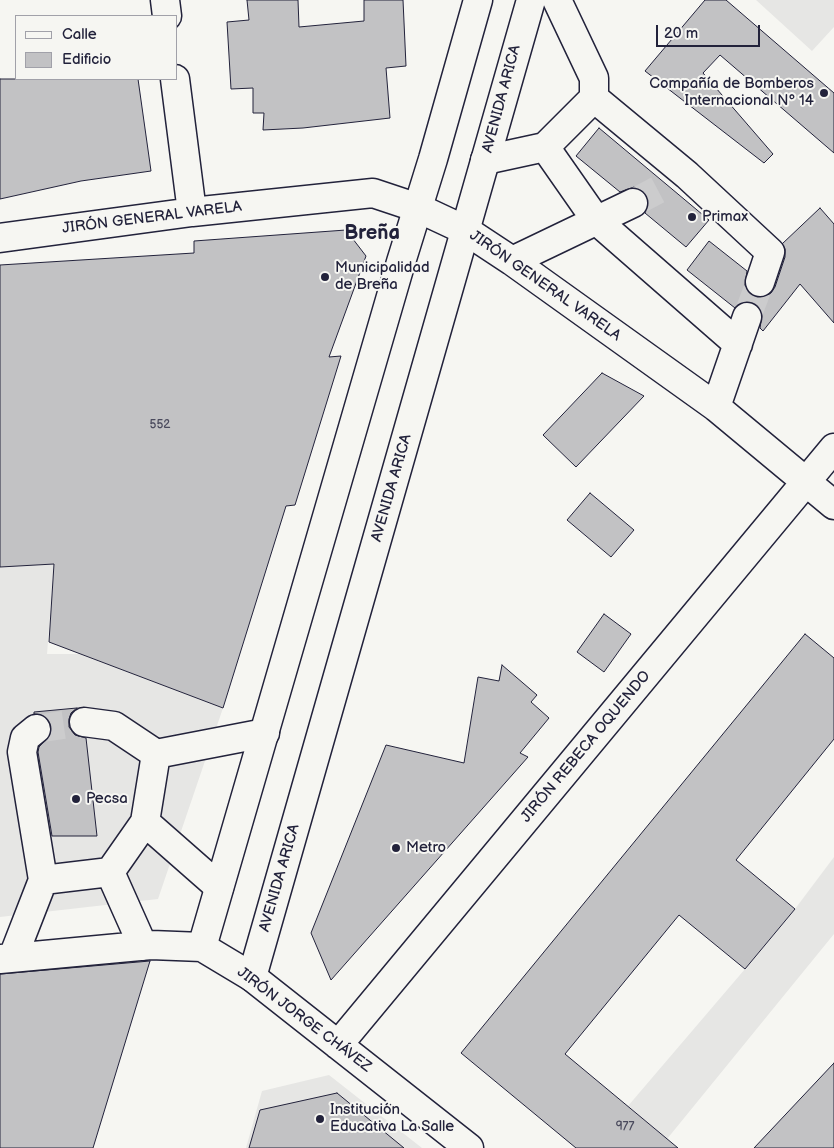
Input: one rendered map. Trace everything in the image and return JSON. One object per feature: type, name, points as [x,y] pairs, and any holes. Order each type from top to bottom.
[{"type":"street","points":[[164,0],[167,15]]},
{"type":"street","points":[[6,958],[142,946],[202,947],[478,0]]},
{"type":"street","name":"AVENIDA ARICA","points":[[252,977],[531,0]]},
{"type":"street","points":[[485,160],[545,147],[594,98],[594,78],[557,0]]},
{"type":"street","points":[[175,80],[192,212]]},
{"type":"street","points":[[594,98],[677,180],[770,252],[760,282]]},
{"type":"street","points":[[545,147],[596,220],[738,344]]},
{"type":"street","name":"JIRÓN GENERAL VARELA","points":[[0,238],[192,212],[373,193],[418,208],[465,230],[512,261],[716,407],[806,484],[834,505]]},
{"type":"street","points":[[512,261],[632,203]]},
{"type":"street","points":[[716,407],[747,317]]},
{"type":"street","name":"JIRÓN REBECA OQUENDO","points":[[338,1045],[834,448]]},
{"type":"street","points":[[84,722],[114,726],[156,754],[265,733]]},
{"type":"street","points":[[6,958],[43,880],[22,752],[25,738],[36,729]]},
{"type":"street","points":[[43,880],[110,872],[145,822],[156,754]]},
{"type":"street","points":[[145,822],[219,887]]},
{"type":"street","points":[[110,872],[142,946]]},
{"type":"street","name":"JIRÓN JORGE CHÁVEZ","points":[[202,947],[252,977],[469,1148]]},
{"type":"shaded area","points":[[756,0],[834,0],[834,27],[812,51]]},
{"type":"shaded area","points":[[54,564],[47,654],[80,654],[223,708],[158,899],[0,917],[0,567]]},
{"type":"shaded area","points":[[834,857],[834,934],[667,1139],[628,1106],[795,909]]},
{"type":"shaded area","name":"Institución Educativa La Salle","points":[[329,1075],[422,1148],[246,1148],[262,1091]]},
{"type":"building","points":[[247,0],[298,0],[299,27],[364,21],[364,0],[403,0],[406,66],[386,68],[390,118],[303,128],[263,130],[264,113],[253,113],[253,88],[231,89],[227,22],[249,20]]},
{"type":"building","points":[[705,0],[726,0],[834,93],[834,153],[720,55],[703,73],[773,154],[764,163],[645,71]]},
{"type":"building","points":[[0,79],[138,80],[151,171],[81,181],[0,199]]},
{"type":"building","points":[[599,128],[709,220],[686,247],[645,213],[649,204],[647,196],[642,190],[634,187],[620,192],[576,156]]},
{"type":"building","points":[[820,208],[834,224],[834,323],[800,284],[763,331],[760,328],[762,315],[758,306],[752,302],[745,302],[735,308],[687,270],[709,241],[747,271],[745,285],[749,293],[756,297],[764,297],[771,293],[775,287],[785,257],[785,249],[782,244]]},
{"type":"building","points":[[346,230],[366,256],[329,357],[341,356],[295,505],[286,506],[223,708],[49,642],[54,564],[0,567],[0,265],[194,253],[194,241]]},
{"type":"building","points":[[602,373],[644,396],[576,467],[543,435]]},
{"type":"building","points":[[590,493],[634,530],[611,557],[567,520]]},
{"type":"building","points":[[604,614],[631,634],[604,672],[577,652]]},
{"type":"building","points":[[805,634],[834,658],[834,739],[736,860],[795,909],[745,969],[679,915],[565,1054],[678,1148],[576,1148],[461,1053]]},
{"type":"building","name":"Metro","points":[[502,665],[537,695],[531,702],[549,718],[520,753],[528,757],[331,980],[311,933],[386,745],[464,763],[478,677],[499,681]]},
{"type":"building","points":[[77,708],[71,713],[69,727],[75,735],[86,738],[97,836],[52,836],[38,752],[39,747],[50,735],[51,727],[48,719],[42,715],[34,714],[34,712]]},
{"type":"building","points":[[150,961],[93,1148],[0,1148],[0,974]]},
{"type":"building","points":[[834,1063],[834,1148],[754,1148]]},
{"type":"building","name":"Institución Educativa La Salle","points":[[337,1093],[404,1148],[249,1148],[260,1110]]},
{"type":"tunnel","points":[[633,203],[667,185]]},
{"type":"tunnel","points":[[747,317],[760,282]]},
{"type":"tunnel","points":[[36,729],[84,722]]},
{"type":"place","name":"Compañía de Bomberos Internacional Nº 14","points":[[824,93]]},
{"type":"place","name":"Primax","points":[[692,217]]},
{"type":"place","name":"Municipalidad de Breña","points":[[325,277]]},
{"type":"place","name":"Pecsa","points":[[76,799]]},
{"type":"place","name":"Metro","points":[[396,848]]},
{"type":"place","name":"Institución Educativa La Salle","points":[[320,1119]]},
{"type":"district","name":"Breña","points":[[372,234]]}]
